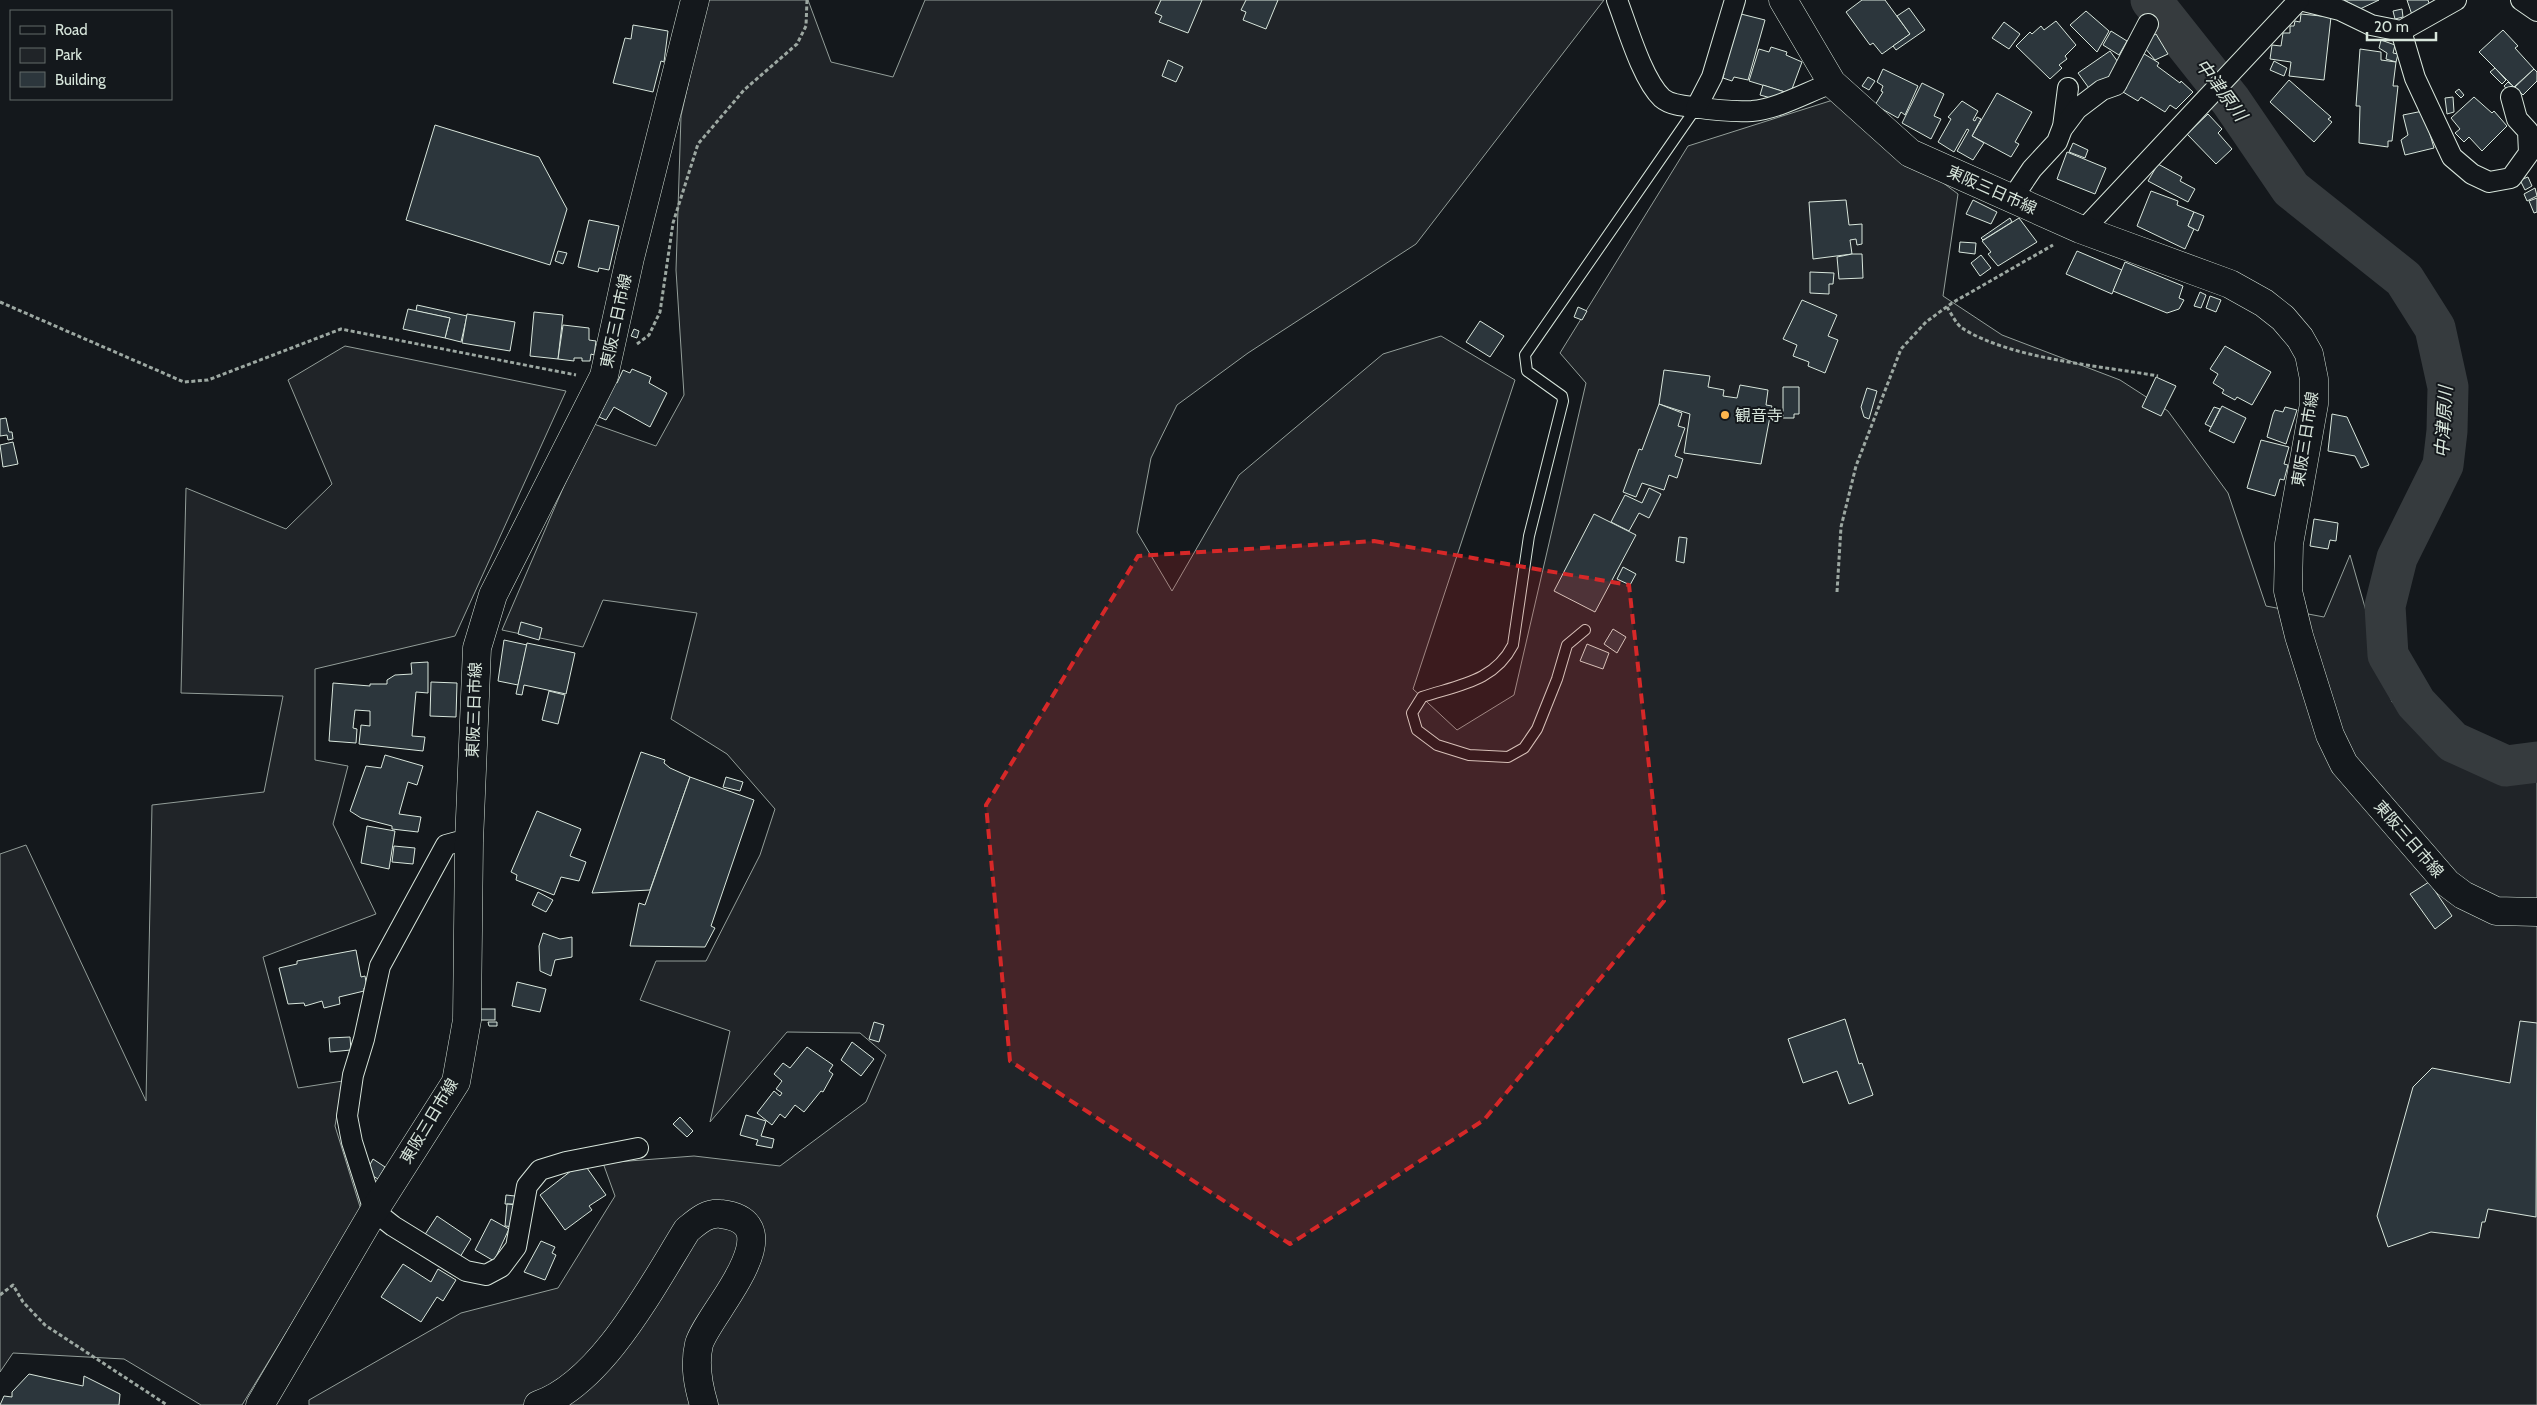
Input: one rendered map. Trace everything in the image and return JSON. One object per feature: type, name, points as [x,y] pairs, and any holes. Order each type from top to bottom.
[{"type":"main road","name":"東阪三日市線","points":[[260,1405],[374,1211],[456,1082],[466,1020],[469,842],[477,648],[493,594],[608,364],[630,258],[695,0]]},
{"type":"main road","name":"東阪三日市線","points":[[1783,0],[1832,83],[1910,153],[2011,200],[2080,229],[2230,284],[2264,303],[2283,318],[2300,338],[2309,354],[2314,379],[2314,404],[2289,544],[2288,592],[2299,636],[2330,735],[2344,764],[2448,883],[2463,895],[2496,911],[2537,912]]},
{"type":"main road","points":[[538,1405],[554,1400],[579,1380],[621,1334],[687,1230],[699,1220],[718,1214],[733,1216],[744,1223],[750,1234],[752,1246],[747,1261],[727,1298],[700,1342],[697,1372],[704,1405]]},
{"type":"street","points":[[1617,0],[1641,61],[1662,98],[1677,105],[1753,111],[1832,83]]},
{"type":"street","points":[[1696,108],[1712,77],[1735,0]]},
{"type":"street","points":[[2080,229],[2088,225],[2300,0],[2340,10],[2371,25],[2401,31],[2456,0]]},
{"type":"street","points":[[2521,0],[2537,11]]},
{"type":"street","points":[[2062,129],[2077,110],[2090,98],[2102,90],[2116,85],[2148,24]]},
{"type":"street","points":[[2401,31],[2415,78],[2452,156],[2472,174],[2489,182],[2511,178],[2529,153],[2528,131],[2517,118],[2511,96]]},
{"type":"street","points":[[2011,200],[2032,169],[2057,142],[2062,129],[2068,88]]},
{"type":"street","points":[[469,842],[457,842],[446,845],[380,966],[364,1039],[353,1075],[347,1116],[352,1142],[374,1211],[393,1226],[466,1271],[486,1275],[501,1267],[516,1247],[527,1186],[540,1170],[566,1162],[638,1148]]},
{"type":"lane","points":[[1585,630],[1567,645],[1537,729],[1524,748],[1508,757],[1469,755],[1437,745],[1417,730],[1412,713],[1422,697],[1475,681],[1505,660],[1513,645],[1529,536],[1563,401],[1562,396],[1528,371],[1525,355],[1696,108]]},
{"type":"path","points":[[0,302],[184,382],[208,380],[341,329],[577,375],[608,364],[631,350],[649,334],[660,312],[673,223],[698,144],[744,90],[797,44],[806,26],[807,0]]},
{"type":"path","points":[[1837,592],[1841,527],[1856,466],[1901,349],[1926,322],[1947,307],[2080,229]]},
{"type":"path","points":[[1947,307],[1960,328],[1997,344],[2025,353],[2158,376]]},
{"type":"path","points":[[0,1295],[13,1285],[22,1302],[45,1325],[167,1405]]},
{"type":"highlighted area","points":[[1374,541],[1629,585],[1664,901],[1484,1120],[1290,1244],[1010,1061],[986,805],[1138,556]]},
{"type":"green space","points":[[707,0],[808,0],[831,62],[893,77],[925,0],[1604,0],[1416,244],[1248,353],[1177,405],[1151,458],[1137,532],[1172,591],[1239,475],[1383,354],[1441,336],[1515,380],[1413,689],[1457,730],[1514,695],[1586,383],[1560,353],[1688,146],[1833,100],[1958,194],[1943,296],[2002,335],[2120,380],[2168,411],[2228,493],[2266,606],[2324,617],[2350,555],[2392,702],[2461,761],[2518,779],[2537,774],[2537,1405],[309,1405],[309,1400],[461,1313],[558,1288],[615,1196],[603,1163],[694,1156],[780,1166],[866,1102],[886,1055],[860,1033],[787,1032],[710,1122],[730,1031],[640,1000],[656,961],[706,961],[760,855],[775,809],[727,754],[671,719],[697,613],[603,600],[583,647],[502,630],[591,423],[656,446],[684,395],[676,270],[681,116]]},
{"type":"green space","points":[[345,346],[566,391],[455,636],[315,669],[315,760],[348,766],[333,824],[376,914],[263,957],[298,1088],[343,1081],[335,1126],[361,1210],[242,1405],[201,1405],[124,1359],[13,1353],[0,1372],[0,854],[26,845],[146,1101],[152,805],[264,792],[283,696],[181,693],[186,488],[286,529],[332,484],[288,380]]},
{"type":"building","points":[[1161,0],[1202,0],[1188,33],[1159,22],[1162,16],[1155,13]]},
{"type":"building","points":[[1246,0],[1278,0],[1266,29],[1243,20],[1246,12],[1241,10]]},
{"type":"building","points":[[1862,0],[1885,0],[1910,34],[1882,54],[1873,43],[1870,45],[1846,12]]},
{"type":"building","points":[[2344,0],[2379,0],[2360,9]]},
{"type":"building","points":[[2407,0],[2428,0],[2430,6],[2412,15]]},
{"type":"building","points":[[1909,8],[1925,30],[1896,50],[1893,46],[1910,34],[1897,16]]},
{"type":"building","points":[[2402,9],[2403,17],[2395,19],[2393,11]]},
{"type":"building","points":[[2086,11],[2109,31],[2097,52],[2070,25]]},
{"type":"building","points":[[1741,14],[1765,20],[1748,80],[1734,77],[1732,81],[1723,78],[1724,74],[1722,73]]},
{"type":"building","points":[[2301,14],[2331,17],[2324,80],[2289,76],[2291,62],[2270,59],[2272,45],[2281,46],[2283,33],[2290,33],[2290,26],[2294,26],[2295,21],[2300,22]]},
{"type":"building","points":[[2056,21],[2076,45],[2065,56],[2067,59],[2059,65],[2062,68],[2050,79],[2016,46],[2030,32],[2032,34],[2041,26],[2044,30]]},
{"type":"building","points":[[2004,22],[2020,34],[2009,49],[1992,38]]},
{"type":"building","points":[[633,25],[668,31],[664,62],[661,61],[653,92],[613,83],[625,38],[631,39]]},
{"type":"building","points":[[2503,30],[2518,46],[2515,48],[2534,69],[2514,87],[2479,52]]},
{"type":"building","points":[[2111,31],[2127,41],[2119,55],[2103,45]]},
{"type":"building","points":[[2156,34],[2168,54],[2155,60],[2140,42]]},
{"type":"building","points":[[2381,40],[2395,45],[2393,53],[2398,54],[2396,62],[2386,59],[2387,53],[2379,48]]},
{"type":"building","points":[[1771,47],[1787,52],[1786,55],[1802,62],[1792,89],[1785,92],[1749,81],[1759,49],[1769,52]]},
{"type":"building","points":[[2360,49],[2381,52],[2381,60],[2396,62],[2393,86],[2398,86],[2392,141],[2388,141],[2388,147],[2359,143],[2360,106],[2356,106]]},
{"type":"building","points":[[2110,51],[2123,69],[2091,91],[2078,73]]},
{"type":"building","points":[[2141,52],[2159,63],[2157,66],[2180,83],[2181,81],[2193,92],[2176,109],[2170,105],[2165,112],[2141,97],[2138,101],[2123,92],[2127,87],[2122,82]]},
{"type":"building","points":[[1168,60],[1183,67],[1176,82],[1162,76]]},
{"type":"building","points":[[2274,61],[2287,68],[2284,76],[2270,70]]},
{"type":"building","points":[[2495,68],[2506,80],[2502,84],[2490,72]]},
{"type":"building","points":[[1883,69],[1918,86],[1905,115],[1901,112],[1898,118],[1875,105],[1883,92],[1881,91],[1883,86],[1877,82]]},
{"type":"building","points":[[2534,69],[2537,72],[2537,81],[2523,95],[2515,87]]},
{"type":"building","points":[[1868,77],[1875,81],[1869,90],[1862,86]]},
{"type":"building","points":[[2289,80],[2331,117],[2328,119],[2332,122],[2314,142],[2270,102]]},
{"type":"building","points":[[2508,82],[2514,87],[2509,92],[2504,86]]},
{"type":"building","points":[[1922,83],[1944,94],[1934,116],[1941,119],[1931,139],[1902,123]]},
{"type":"building","points":[[1763,85],[1785,92],[1771,98],[1760,95]]},
{"type":"building","points":[[2459,89],[2464,95],[2461,98],[2455,92]]},
{"type":"building","points":[[1997,93],[2032,112],[2015,142],[2019,144],[2011,157],[1972,136]]},
{"type":"building","points":[[2453,97],[2454,112],[2447,114],[2445,98]]},
{"type":"building","points":[[2474,97],[2492,113],[2494,111],[2507,126],[2482,151],[2469,137],[2464,142],[2455,133],[2460,129],[2451,118]]},
{"type":"building","points":[[1962,101],[1978,111],[1973,120],[1975,121],[1977,117],[1981,119],[1972,136],[1984,143],[1973,160],[1957,151],[1969,130],[1967,129],[1954,152],[1938,142],[1951,119],[1948,117]]},
{"type":"building","points":[[2423,111],[2434,148],[2405,155],[2401,140],[2408,135],[2403,115]]},
{"type":"building","points":[[2208,114],[2222,129],[2218,133],[2232,149],[2216,164],[2187,134]]},
{"type":"building","points":[[435,125],[539,157],[567,209],[550,265],[406,220]]},
{"type":"building","points":[[2073,143],[2088,150],[2085,158],[2069,152]]},
{"type":"building","points":[[2067,152],[2106,168],[2095,194],[2057,179]]},
{"type":"building","points":[[2158,164],[2182,177],[2180,181],[2195,189],[2188,202],[2148,181]]},
{"type":"building","points":[[2528,177],[2532,186],[2525,190],[2520,180]]},
{"type":"building","points":[[2535,188],[2537,196],[2527,201],[2524,194]]},
{"type":"building","points":[[2151,191],[2178,201],[2177,205],[2194,212],[2188,226],[2194,229],[2185,249],[2137,226]]},
{"type":"building","points":[[2537,198],[2537,212],[2534,213],[2529,201]]},
{"type":"building","points":[[1846,200],[1849,225],[1862,224],[1862,244],[1857,245],[1856,239],[1850,240],[1852,254],[1813,259],[1809,202]]},
{"type":"building","points":[[1973,200],[1997,212],[1991,224],[1966,214]]},
{"type":"building","points":[[2194,212],[2204,216],[2198,231],[2188,226]]},
{"type":"building","points":[[2010,218],[2012,222],[1983,240],[1981,238]]},
{"type":"building","points":[[2019,218],[2037,242],[1998,266],[1988,254],[1991,252],[1982,241]]},
{"type":"building","points":[[589,220],[619,226],[609,270],[599,268],[598,272],[578,267]]},
{"type":"building","points":[[1960,242],[1976,243],[1975,254],[1959,252]]},
{"type":"building","points":[[558,251],[567,253],[563,264],[555,261]]},
{"type":"building","points":[[2077,251],[2122,270],[2112,294],[2066,274]]},
{"type":"building","points":[[1862,254],[1863,278],[1839,279],[1837,257]]},
{"type":"building","points":[[1981,255],[1991,268],[1980,276],[1971,263]]},
{"type":"building","points":[[2125,262],[2183,286],[2179,298],[2184,300],[2179,309],[2167,313],[2113,291]]},
{"type":"building","points":[[1810,272],[1834,273],[1833,284],[1829,284],[1829,294],[1810,293]]},
{"type":"building","points":[[2200,292],[2206,295],[2201,308],[2194,306]]},
{"type":"building","points":[[2210,296],[2221,300],[2216,312],[2206,308]]},
{"type":"building","points":[[1802,300],[1837,315],[1828,336],[1838,340],[1825,373],[1808,366],[1809,362],[1793,356],[1797,345],[1783,339]]},
{"type":"building","points":[[417,305],[467,316],[461,342],[445,338],[450,318],[416,311]]},
{"type":"building","points":[[1578,307],[1587,311],[1582,320],[1574,317]]},
{"type":"building","points":[[408,309],[450,318],[445,338],[403,329]]},
{"type":"building","points":[[534,312],[563,315],[558,359],[530,356]]},
{"type":"building","points":[[467,314],[515,322],[510,351],[462,343]]},
{"type":"building","points":[[1480,321],[1504,336],[1490,357],[1466,342]]},
{"type":"building","points":[[563,325],[589,328],[589,340],[596,341],[594,355],[591,354],[590,361],[582,361],[582,358],[574,358],[574,361],[558,359]]},
{"type":"building","points":[[634,329],[639,331],[637,338],[631,336]]},
{"type":"building","points":[[2225,346],[2271,372],[2252,405],[2237,397],[2235,400],[2222,393],[2224,390],[2213,383],[2218,374],[2210,369]]},
{"type":"building","points":[[632,369],[651,377],[649,383],[667,393],[650,427],[614,407],[606,420],[599,417],[615,382],[617,383],[623,370],[630,373]]},
{"type":"building","points":[[1664,370],[1710,376],[1708,387],[1724,390],[1723,396],[1737,398],[1740,385],[1768,390],[1766,405],[1772,406],[1761,464],[1684,453],[1690,414],[1659,404]]},
{"type":"building","points":[[2156,377],[2176,386],[2161,416],[2142,407]]},
{"type":"building","points":[[1783,387],[1799,387],[1799,414],[1794,414],[1794,418],[1783,418]]},
{"type":"building","points":[[1867,388],[1877,391],[1869,419],[1864,417],[1861,407]]},
{"type":"building","points":[[1659,404],[1682,413],[1678,426],[1685,428],[1675,456],[1683,459],[1677,478],[1669,475],[1664,490],[1642,483],[1636,497],[1623,492],[1639,449],[1642,450]]},
{"type":"building","points":[[2222,406],[2246,418],[2234,443],[2209,431]]},
{"type":"building","points":[[2214,407],[2220,409],[2211,427],[2205,424]]},
{"type":"building","points":[[2285,407],[2297,410],[2286,444],[2267,437],[2275,410],[2283,412]]},
{"type":"building","points":[[2332,414],[2347,417],[2369,465],[2361,468],[2355,456],[2328,451]]},
{"type":"building","points":[[6,418],[9,432],[12,432],[13,439],[8,440],[7,435],[0,436],[0,419]]},
{"type":"building","points":[[2261,440],[2289,447],[2284,464],[2288,465],[2284,480],[2280,479],[2275,496],[2247,488]]},
{"type":"building","points":[[13,442],[18,464],[3,467],[0,445]]},
{"type":"building","points":[[1649,488],[1661,494],[1649,518],[1639,513],[1629,531],[1611,522],[1625,495],[1642,503]]},
{"type":"building","points":[[1594,514],[1636,535],[1595,612],[1554,591]]},
{"type":"building","points":[[2314,519],[2338,523],[2336,541],[2330,540],[2328,549],[2310,546]]},
{"type":"building","points":[[1679,537],[1687,538],[1684,563],[1676,561]]},
{"type":"building","points":[[1623,567],[1636,574],[1630,585],[1617,579]]},
{"type":"building","points":[[521,622],[542,628],[539,640],[518,634]]},
{"type":"building","points":[[1613,629],[1626,637],[1617,653],[1604,644]]},
{"type":"building","points":[[504,640],[527,645],[518,685],[498,681]]},
{"type":"building","points":[[527,643],[575,653],[566,694],[524,685],[522,695],[516,694]]},
{"type":"building","points":[[1587,644],[1609,653],[1603,669],[1580,661]]},
{"type":"building","points":[[428,662],[428,693],[416,692],[412,736],[425,737],[423,751],[359,744],[361,725],[370,726],[370,711],[355,710],[353,728],[357,729],[356,743],[329,741],[333,683],[370,686],[370,684],[387,684],[387,680],[395,675],[412,674],[411,663]]},
{"type":"building","points":[[431,682],[457,683],[456,717],[430,716]]},
{"type":"building","points":[[549,691],[565,695],[558,724],[542,720]]},
{"type":"building","points":[[641,752],[665,760],[664,763],[670,768],[690,777],[650,890],[592,893]]},
{"type":"building","points":[[385,755],[423,766],[417,785],[408,782],[399,814],[421,817],[418,832],[392,829],[392,826],[361,818],[350,811],[366,766],[381,768]]},
{"type":"building","points":[[690,777],[754,800],[711,926],[715,928],[705,947],[630,946],[639,903],[645,905]]},
{"type":"building","points":[[726,777],[743,782],[740,791],[723,787]]},
{"type":"building","points":[[537,811],[581,829],[570,856],[586,862],[579,881],[561,877],[554,895],[516,880],[517,875],[511,872]]},
{"type":"building","points":[[367,826],[395,831],[389,869],[361,863]]},
{"type":"building","points":[[394,846],[415,848],[413,864],[392,862]]},
{"type":"building","points":[[2429,882],[2452,916],[2435,929],[2410,894]]},
{"type":"building","points":[[538,892],[553,900],[546,912],[532,905]]},
{"type":"building","points":[[543,933],[560,939],[572,937],[572,957],[555,960],[551,976],[540,971],[539,946]]},
{"type":"building","points":[[356,950],[361,977],[365,976],[367,988],[364,988],[364,991],[339,997],[340,1004],[324,1008],[322,1001],[305,1006],[304,1003],[288,1004],[279,968],[297,964],[297,961]]},
{"type":"building","points":[[517,982],[546,989],[540,1012],[512,1006]]},
{"type":"building","points":[[480,1009],[495,1009],[495,1020],[480,1020]]},
{"type":"building","points":[[1845,1019],[1859,1064],[1862,1063],[1873,1095],[1849,1104],[1837,1071],[1803,1083],[1788,1039]]},
{"type":"building","points":[[2520,1021],[2537,1023],[2536,1217],[2488,1209],[2485,1222],[2482,1222],[2479,1238],[2431,1232],[2388,1247],[2377,1216],[2413,1087],[2432,1068],[2510,1083]]},
{"type":"building","points":[[488,1022],[497,1022],[497,1026],[489,1026]]},
{"type":"building","points":[[874,1022],[884,1025],[879,1042],[869,1039]]},
{"type":"building","points":[[350,1037],[351,1050],[330,1052],[329,1038]]},
{"type":"building","points":[[852,1042],[874,1059],[861,1076],[841,1060]]},
{"type":"building","points":[[807,1047],[833,1065],[829,1071],[833,1074],[823,1092],[821,1091],[804,1112],[795,1105],[785,1118],[780,1114],[772,1125],[757,1113],[774,1091],[780,1096],[782,1093],[776,1089],[782,1081],[774,1074],[783,1063],[790,1068]]},
{"type":"building","points":[[746,1115],[766,1121],[761,1136],[774,1139],[772,1148],[756,1145],[758,1140],[740,1135]]},
{"type":"building","points":[[680,1117],[693,1131],[687,1137],[673,1124]]},
{"type":"building","points":[[373,1159],[385,1167],[378,1179],[366,1172]]},
{"type":"building","points":[[587,1168],[606,1195],[589,1206],[592,1210],[565,1230],[540,1195],[571,1171]]},
{"type":"building","points":[[506,1195],[515,1196],[514,1204],[505,1204]]},
{"type":"building","points":[[507,1204],[517,1205],[515,1227],[505,1226]]},
{"type":"building","points":[[437,1216],[471,1239],[460,1257],[424,1236]]},
{"type":"building","points":[[491,1219],[509,1229],[494,1261],[475,1250]]},
{"type":"building","points":[[541,1241],[555,1247],[552,1253],[556,1255],[545,1280],[524,1272]]},
{"type":"building","points":[[403,1264],[431,1282],[438,1269],[456,1280],[443,1301],[437,1297],[421,1322],[381,1297]]},
{"type":"building","points":[[29,1374],[83,1386],[84,1376],[120,1394],[119,1405],[0,1405],[4,1396],[12,1397],[12,1392]]},
{"type":"waterway","name":"中津原川","points":[[2151,0],[2231,101],[2291,189],[2404,279],[2435,328],[2448,387],[2447,431],[2443,465],[2397,558],[2385,606],[2388,655],[2416,703],[2453,742],[2506,766],[2537,762]]},
{"type":"place","name":"観音寺","points":[[1725,415]]}]
